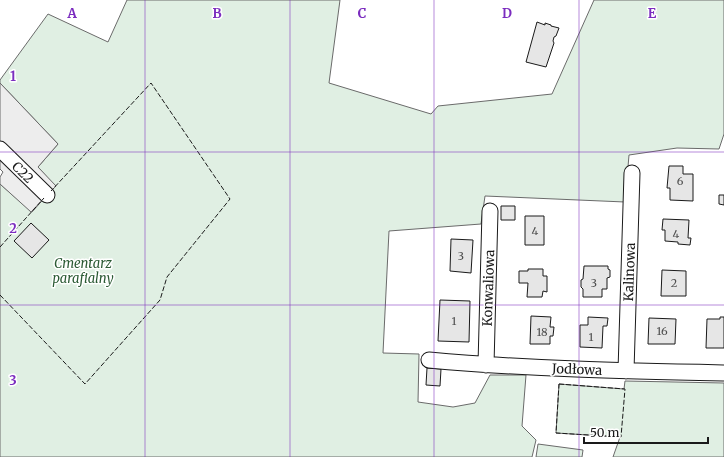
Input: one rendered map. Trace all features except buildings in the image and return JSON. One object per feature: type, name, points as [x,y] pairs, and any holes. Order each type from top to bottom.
[{"type":"street","name":"C22","points":[[0,149],[47,195]]},
{"type":"street","name":"Kalinowa","points":[[626,371],[632,173]]},
{"type":"street","name":"Konwaliowa","points":[[486,365],[490,211]]},
{"type":"street","name":"Jodłowa","points":[[429,360],[486,365],[626,371],[724,373]]},
{"type":"green space","name":"Cmentarz parafialny","points":[[127,0],[340,0],[329,83],[431,114],[438,106],[552,94],[594,0],[724,0],[724,134],[719,149],[677,148],[629,155],[625,202],[485,196],[481,224],[389,231],[383,353],[419,354],[418,402],[453,407],[475,403],[490,375],[526,375],[522,426],[536,440],[532,457],[0,457],[0,184],[32,212],[55,186],[38,167],[58,144],[0,83],[0,80],[48,14],[108,42]]},
{"type":"green space","points":[[625,381],[724,383],[724,457],[613,457],[620,437],[556,433],[559,384],[624,389]]},
{"type":"green space","points":[[538,444],[583,450],[582,457],[536,457]]},
{"type":"shaded area","points":[[0,83],[58,144],[38,167],[56,186],[31,212],[0,184],[0,177],[3,172],[0,169]]},
{"type":"fence","points":[[0,295],[85,384],[160,300],[167,277],[230,199],[151,83],[51,191]]},
{"type":"fence","points":[[0,247],[44,198]]},
{"type":"fence","points":[[559,384],[625,389],[621,437],[556,433],[559,384]]}]
